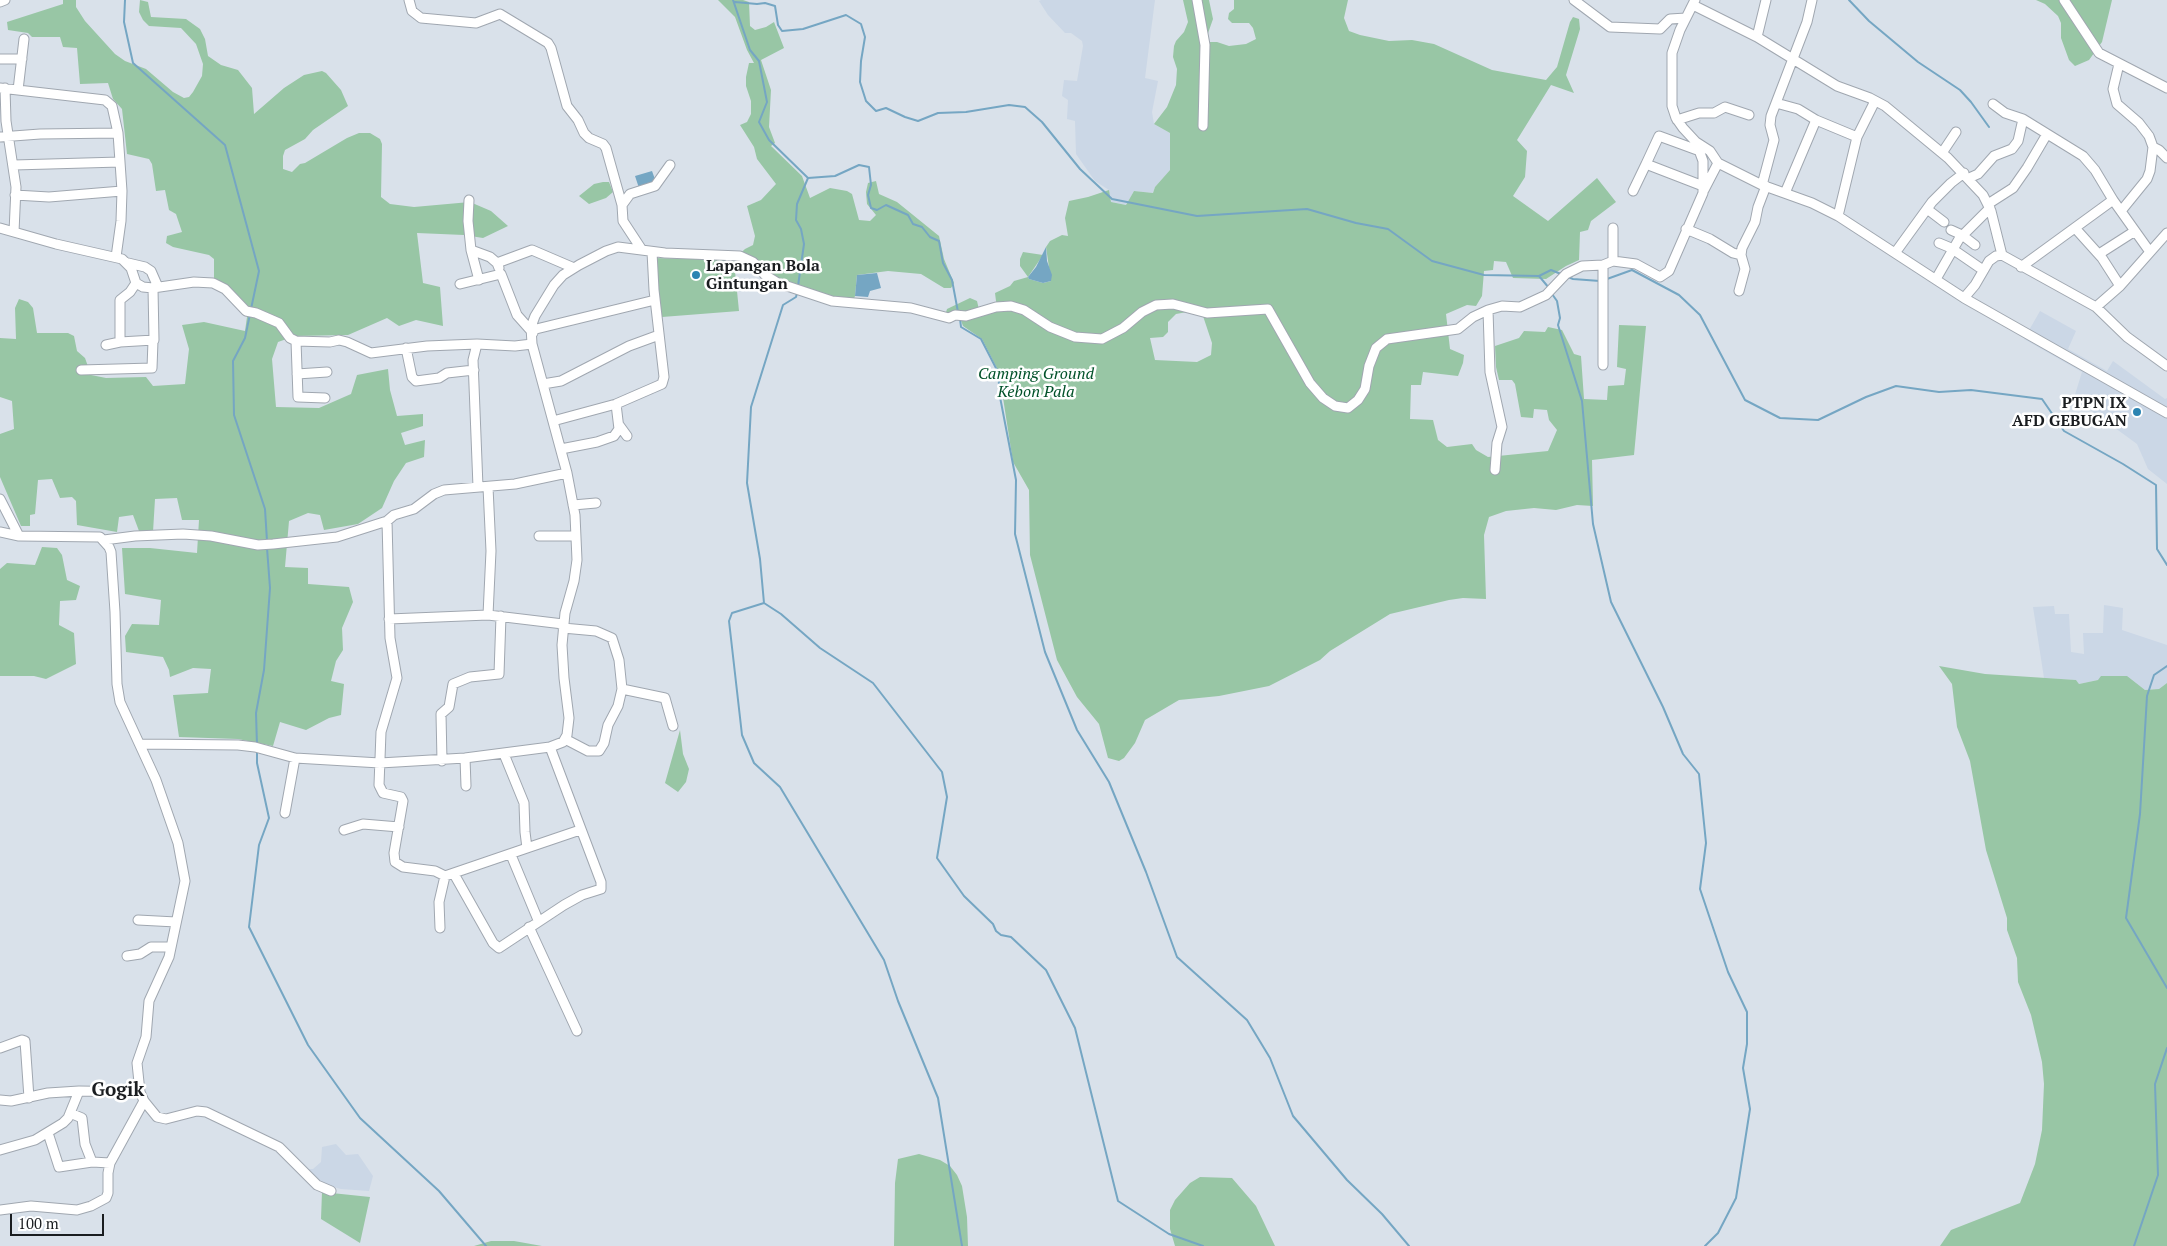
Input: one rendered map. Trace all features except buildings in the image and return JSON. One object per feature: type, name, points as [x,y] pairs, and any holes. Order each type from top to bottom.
[{"type":"street","points":[[0,2],[5,0]]},
{"type":"street","points":[[409,0],[412,11],[421,18],[476,23],[500,14],[548,43],[551,48],[566,106],[578,120],[584,133],[603,144],[606,148],[622,205],[623,221],[647,251],[664,377],[662,384],[616,404],[553,420]]},
{"type":"street","points":[[1197,0],[1205,45],[1203,126]]},
{"type":"street","points":[[1574,0],[1610,27],[1660,29],[1670,19],[1686,18]]},
{"type":"street","points":[[1756,37],[1766,0]]},
{"type":"street","points":[[1739,291],[1745,269],[1742,248],[1755,222],[1774,140],[1770,122],[1807,22],[1812,0]]},
{"type":"street","points":[[2064,0],[2099,52],[2167,88]]},
{"type":"street","points":[[2167,366],[2127,336],[2096,307],[2002,255],[1989,206],[1983,195],[1967,176],[1942,153],[1884,106],[1837,86],[1694,2],[1674,45],[1671,63],[1672,101],[1677,120],[1696,142],[1710,151],[1718,163],[1764,186],[1812,203],[1838,216],[1964,298],[2167,413]]},
{"type":"street","points":[[18,90],[24,39]]},
{"type":"street","points":[[0,59],[22,59]]},
{"type":"street","points":[[2119,64],[2112,89],[2117,104],[2144,130],[2153,147],[2150,171],[2146,179],[2120,210]]},
{"type":"street","points":[[14,232],[14,164],[4,136],[2,88],[105,100],[112,106],[118,133],[122,191],[120,233],[116,257]]},
{"type":"street","points":[[1838,216],[1857,137],[1875,101]]},
{"type":"street","points":[[1776,103],[1798,108],[1816,120],[1857,137]]},
{"type":"street","points":[[1993,104],[2083,156],[2095,170],[2113,200],[2150,252]]},
{"type":"street","points":[[1677,120],[1700,113],[1714,112],[1725,107],[1749,115]]},
{"type":"street","points":[[1785,193],[1816,120]]},
{"type":"street","points":[[1895,253],[1945,188],[1967,176],[1978,174],[1994,156],[2016,146],[2023,120]]},
{"type":"street","points":[[1942,153],[1956,132]]},
{"type":"street","points":[[4,136],[118,133]]},
{"type":"street","points":[[1936,279],[1962,235],[1989,206],[2013,188],[2028,168],[2047,134]]},
{"type":"street","points":[[1633,191],[1659,136],[1700,151]]},
{"type":"street","points":[[1696,142],[1704,169],[1703,190]]},
{"type":"street","points":[[2153,147],[2167,158]]},
{"type":"street","points":[[14,164],[120,162]]},
{"type":"street","points":[[140,744],[258,748],[295,758],[380,763],[442,761],[504,754],[550,748],[558,745],[565,739],[569,718],[562,666],[563,626],[574,581],[576,536],[573,504],[567,473],[532,344],[532,331],[535,316],[548,292],[564,275],[610,249],[618,247],[647,251],[740,256],[753,262],[772,279],[789,288],[832,301],[911,308],[949,318],[966,316],[996,307],[1011,306],[1024,310],[1050,327],[1075,337],[1102,339],[1123,328],[1142,312],[1156,305],[1173,304],[1207,314],[1268,309],[1310,383],[1335,406],[1348,408],[1358,400],[1365,389],[1369,366],[1376,348],[1387,339],[1458,330],[1473,317],[1488,310],[1502,306],[1520,307],[1550,292],[1564,277],[1582,266],[1603,265],[1613,261],[1636,264],[1660,277],[1669,271],[1703,190],[1718,163]]},
{"type":"street","points":[[1646,164],[1703,190]]},
{"type":"street","points":[[622,205],[630,194],[655,186],[670,165]]},
{"type":"street","points":[[15,195],[49,196],[122,191]]},
{"type":"street","points":[[470,200],[468,221],[470,250],[479,280]]},
{"type":"street","points":[[2021,266],[2113,200]]},
{"type":"street","points":[[1927,209],[1944,222]]},
{"type":"street","points":[[0,228],[56,244],[116,257],[151,271],[155,288],[155,336],[153,341],[153,365],[151,368],[81,370]]},
{"type":"street","points":[[1613,228],[1613,261]]},
{"type":"street","points":[[2075,228],[2099,254],[2120,286]]},
{"type":"street","points":[[1686,229],[1710,239],[1733,253],[1742,255]]},
{"type":"street","points":[[1951,230],[1962,235],[1975,245]]},
{"type":"street","points":[[2099,254],[2135,231]]},
{"type":"street","points":[[2096,307],[2120,286],[2167,234]]},
{"type":"street","points":[[1939,243],[1953,249],[1983,270]]},
{"type":"street","points":[[470,250],[490,257],[497,263],[517,314],[532,331]]},
{"type":"street","points":[[497,263],[532,250],[574,268]]},
{"type":"street","points":[[1964,298],[1993,258],[2002,255]]},
{"type":"street","points":[[128,263],[136,283],[143,287],[155,288],[194,282],[213,283],[225,290],[246,311],[279,322],[290,338],[296,341],[330,342],[339,340],[371,353],[406,348],[477,344],[515,346],[532,344]]},
{"type":"street","points":[[1602,366],[1603,265]]},
{"type":"street","points":[[460,284],[501,274]]},
{"type":"street","points":[[120,342],[120,300],[130,292],[136,283]]},
{"type":"street","points":[[532,331],[655,300]]},
{"type":"street","points":[[1488,310],[1490,372],[1502,427],[1497,443],[1495,470]]},
{"type":"street","points":[[544,384],[561,381],[628,346],[659,335]]},
{"type":"street","points":[[106,345],[120,342],[153,341]]},
{"type":"street","points":[[296,341],[298,397],[325,398]]},
{"type":"street","points":[[477,344],[474,354],[474,370],[478,487]]},
{"type":"street","points":[[406,348],[412,378],[416,381],[439,378],[447,373],[474,370]]},
{"type":"street","points":[[297,374],[326,372]]},
{"type":"street","points":[[561,449],[597,442],[614,436],[619,425],[616,404]]},
{"type":"street","points":[[619,425],[627,436]]},
{"type":"street","points":[[104,540],[136,536],[182,534],[211,536],[258,544],[273,544],[337,537],[387,521],[394,515],[414,509],[439,491],[516,484],[567,473]]},
{"type":"street","points":[[488,487],[491,551],[488,615]]},
{"type":"street","points":[[0,499],[19,536]]},
{"type":"street","points":[[573,504],[596,503]]},
{"type":"street","points":[[387,521],[389,619],[391,647],[397,678],[380,732],[380,785],[382,792],[403,799],[394,853],[395,862],[403,867],[450,875],[580,830]]},
{"type":"street","points":[[0,532],[19,536],[100,537],[111,552],[118,695],[122,708],[156,780],[182,858],[185,880],[166,966],[149,1001],[146,1037],[137,1063],[142,1097],[153,1113],[162,1119],[206,1112],[279,1146],[317,1185],[332,1191]]},
{"type":"street","points":[[538,536],[576,536]]},
{"type":"street","points":[[442,761],[440,717],[442,711],[449,707],[453,684],[470,677],[499,674],[501,616]]},
{"type":"street","points":[[389,619],[501,616],[596,631],[612,638],[619,660],[622,689],[618,706],[608,725],[604,743],[599,751],[588,751],[565,739]]},
{"type":"street","points":[[622,689],[665,698],[673,726]]},
{"type":"street","points":[[450,875],[496,947],[503,946],[538,920],[582,895],[601,889],[602,882],[580,830],[550,748]]},
{"type":"street","points":[[504,754],[524,803],[527,848]]},
{"type":"street","points":[[284,813],[295,758]]},
{"type":"street","points":[[465,758],[466,786]]},
{"type":"street","points":[[344,830],[363,824],[399,827]]},
{"type":"street","points":[[511,855],[538,920]]},
{"type":"street","points":[[440,928],[439,902],[450,875]]},
{"type":"street","points":[[138,920],[176,922]]},
{"type":"street","points":[[529,927],[578,1031]]},
{"type":"street","points":[[127,956],[140,954],[152,947],[171,947]]},
{"type":"street","points":[[0,1048],[22,1040],[25,1041],[29,1098]]},
{"type":"street","points":[[0,1100],[11,1101],[48,1093],[79,1091],[142,1097]]},
{"type":"street","points":[[0,1150],[35,1140],[63,1123],[79,1091]]},
{"type":"street","points":[[0,1210],[31,1206],[76,1210],[91,1206],[106,1198],[110,1163],[142,1097]]},
{"type":"street","points":[[70,1112],[82,1118],[85,1144],[92,1162]]},
{"type":"street","points":[[48,1133],[59,1167],[92,1162],[110,1163]]},
{"type":"shaded area","points":[[1155,0],[1145,78],[1158,81],[1152,112],[1154,124],[1170,133],[1170,170],[1155,187],[1153,193],[1134,191],[1126,205],[1111,202],[1109,190],[1095,181],[1076,154],[1075,121],[1067,119],[1068,100],[1062,96],[1064,80],[1077,81],[1083,46],[1082,41],[1071,33],[1065,33],[1048,15],[1039,1]]},
{"type":"shaded area","points":[[2040,311],[2076,331],[2068,349],[2107,371],[2113,361],[2165,399],[2167,398],[2167,484],[2148,469],[2137,444],[2074,398],[2082,372],[2024,339]]},
{"type":"shaded area","points":[[2104,605],[2123,608],[2122,630],[2167,645],[2167,683],[2159,689],[2145,690],[2139,686],[2098,680],[2079,684],[2076,680],[2044,678],[2033,607],[2054,606],[2055,614],[2069,614],[2071,652],[2084,654],[2083,633],[2103,633]]},
{"type":"shaded area","points":[[336,1144],[346,1155],[358,1154],[373,1176],[369,1191],[341,1189],[318,1183],[306,1169],[313,1169],[321,1162],[322,1147]]},
{"type":"green space","points":[[63,0],[76,0],[76,7],[85,21],[115,54],[125,61],[146,69],[173,92],[184,98],[189,97],[202,76],[203,64],[196,44],[181,28],[149,26],[139,12],[140,0],[148,2],[151,17],[186,19],[200,29],[205,39],[208,56],[221,65],[238,70],[252,88],[254,114],[284,88],[304,75],[322,71],[326,73],[341,90],[348,106],[313,130],[305,139],[285,150],[283,169],[292,172],[300,164],[305,163],[347,138],[359,133],[370,133],[380,139],[382,144],[381,197],[390,204],[414,207],[470,202],[491,211],[508,226],[483,238],[464,235],[417,233],[423,283],[440,287],[443,326],[416,320],[399,326],[387,318],[348,335],[295,336],[278,342],[272,359],[276,407],[319,408],[351,394],[357,375],[388,369],[390,390],[397,416],[423,414],[423,426],[401,433],[405,445],[425,440],[424,457],[406,463],[394,481],[382,508],[358,524],[324,530],[320,515],[308,513],[289,521],[285,567],[308,568],[308,584],[349,587],[353,602],[342,628],[343,650],[336,661],[331,681],[344,684],[341,715],[329,718],[306,730],[280,722],[273,746],[238,739],[179,737],[173,695],[208,693],[211,669],[193,668],[170,677],[163,657],[126,652],[125,636],[132,624],[159,625],[161,600],[125,594],[122,548],[150,548],[197,553],[199,520],[182,520],[177,498],[155,499],[153,532],[139,531],[133,515],[119,517],[117,532],[77,525],[76,501],[72,497],[60,498],[52,479],[38,480],[35,514],[30,515],[30,526],[21,526],[0,477],[0,434],[14,429],[12,401],[0,397],[0,338],[16,339],[15,308],[19,299],[28,302],[33,308],[37,333],[68,333],[74,336],[77,351],[85,358],[91,375],[106,378],[146,377],[153,386],[185,384],[189,349],[182,325],[204,322],[245,331],[247,317],[247,306],[214,278],[214,259],[209,255],[173,247],[166,243],[167,236],[182,232],[176,214],[169,210],[165,190],[156,191],[152,164],[149,159],[127,154],[122,109],[113,99],[108,83],[80,84],[77,48],[63,47],[60,37],[32,37],[28,33],[8,30],[7,22],[63,4]]},
{"type":"green space","points":[[718,0],[743,0],[749,2],[750,26],[755,30],[766,27],[774,22],[784,48],[761,60],[771,90],[769,127],[775,143],[771,146],[802,176],[810,198],[830,188],[847,191],[852,194],[859,220],[870,221],[876,215],[867,204],[866,192],[868,183],[876,181],[879,194],[897,202],[939,236],[944,259],[954,283],[951,288],[944,288],[921,274],[888,271],[857,275],[855,296],[851,306],[802,296],[773,284],[734,261],[739,311],[662,317],[654,258],[733,260],[745,249],[753,245],[755,236],[747,206],[761,200],[776,184],[757,159],[754,147],[740,125],[747,122],[751,114],[751,101],[746,86],[746,77],[749,63],[754,63],[747,50],[735,17]]},
{"type":"green space","name":"Camping Ground Kebon Pala","points":[[1183,0],[1209,0],[1213,19],[1207,36],[1207,42],[1217,42],[1229,46],[1246,44],[1256,39],[1253,28],[1249,23],[1232,23],[1228,19],[1229,13],[1234,9],[1234,0],[1348,0],[1344,18],[1349,31],[1389,41],[1412,40],[1434,44],[1492,70],[1546,80],[1557,67],[1573,17],[1579,19],[1580,29],[1566,75],[1574,93],[1551,85],[1517,140],[1527,151],[1525,177],[1513,196],[1548,221],[1597,178],[1616,202],[1591,221],[1588,230],[1580,232],[1579,260],[1546,279],[1513,278],[1506,262],[1494,261],[1493,270],[1484,271],[1482,296],[1476,306],[1467,305],[1446,314],[1450,349],[1464,355],[1458,376],[1423,372],[1421,385],[1411,385],[1410,419],[1433,420],[1438,440],[1447,447],[1472,444],[1476,450],[1488,457],[1548,451],[1557,430],[1549,420],[1547,410],[1534,409],[1533,418],[1521,417],[1515,384],[1512,380],[1499,380],[1495,346],[1519,338],[1524,331],[1545,332],[1548,327],[1562,330],[1574,354],[1581,356],[1584,399],[1607,400],[1608,386],[1624,385],[1626,369],[1617,367],[1619,325],[1646,326],[1634,455],[1592,460],[1593,506],[1577,505],[1556,510],[1534,508],[1506,511],[1489,517],[1484,535],[1486,599],[1463,598],[1449,600],[1390,614],[1330,651],[1320,660],[1269,686],[1219,696],[1179,700],[1145,720],[1135,743],[1124,758],[1119,761],[1108,758],[1099,724],[1077,697],[1057,660],[1030,555],[1029,490],[1013,462],[999,372],[982,339],[963,326],[960,318],[944,319],[947,309],[970,298],[977,301],[980,314],[997,309],[995,293],[1010,286],[1014,281],[1028,277],[1043,283],[1051,281],[1046,247],[1050,241],[1062,235],[1068,236],[1065,218],[1069,201],[1109,190],[1111,202],[1126,205],[1134,191],[1153,193],[1155,187],[1170,170],[1170,133],[1154,124],[1167,107],[1176,85],[1177,69],[1173,57],[1174,46],[1184,32],[1188,22]],"holes":[[[1187,312],[1203,316],[1212,343],[1211,355],[1197,362],[1155,360],[1150,338],[1163,337],[1168,332],[1168,322],[1176,314]]]},
{"type":"green space","points":[[2036,0],[2112,0],[2102,42],[2089,60],[2075,66],[2069,60],[2061,38],[2061,23],[2058,16],[2045,4]]},
{"type":"green space","points":[[609,182],[613,192],[606,198],[589,204],[579,196],[594,184]]},
{"type":"green space","points":[[1023,252],[1043,255],[1028,277],[1020,266]]},
{"type":"green space","points":[[42,547],[57,548],[62,555],[67,580],[80,586],[76,600],[60,601],[59,625],[74,633],[76,664],[46,679],[34,676],[0,676],[0,569],[7,563],[35,565]]},
{"type":"green space","points":[[1939,666],[1985,674],[2076,680],[2079,684],[2098,680],[2101,676],[2127,676],[2145,690],[2159,689],[2167,683],[2167,1246],[1940,1246],[1951,1230],[2020,1203],[2035,1164],[2042,1130],[2044,1084],[2042,1062],[2031,1015],[2018,982],[2017,958],[2007,930],[2007,918],[1986,850],[1970,761],[1957,727],[1952,684]]},
{"type":"green space","points":[[680,730],[683,754],[689,769],[686,782],[678,792],[665,783]]},
{"type":"green space","points":[[919,1154],[940,1160],[950,1166],[957,1175],[962,1186],[967,1217],[968,1246],[894,1246],[895,1183],[898,1159]]},
{"type":"green space","points":[[1200,1177],[1232,1178],[1256,1206],[1275,1246],[1175,1246],[1170,1229],[1170,1210],[1175,1200],[1190,1183]]},
{"type":"green space","points":[[322,1192],[370,1197],[360,1243],[321,1219]]},
{"type":"green space","points":[[491,1241],[514,1241],[542,1246],[474,1246]]},
{"type":"water","points":[[652,171],[656,182],[639,188],[635,176]]},
{"type":"water","points":[[1046,247],[1047,261],[1052,275],[1051,281],[1043,283],[1029,279],[1028,277],[1036,267]]},
{"type":"water","points":[[877,273],[881,288],[870,291],[868,297],[855,296],[857,275]]},
{"type":"waterway","points":[[125,0],[124,22],[133,63],[225,145],[259,271],[251,309]]},
{"type":"waterway","points":[[733,0],[750,50],[759,61],[767,102],[759,122],[769,140],[808,178],[797,204],[796,220],[801,229],[804,244],[798,286]]},
{"type":"waterway","points":[[1849,0],[1869,21],[1918,62],[1960,90],[1989,127]]},
{"type":"waterway","points":[[735,2],[765,3],[775,6],[778,25],[782,31],[803,29],[846,15],[861,24],[865,37],[860,82],[866,101],[876,111],[886,108],[918,121],[938,113],[966,112],[1009,105],[1025,107],[1042,122],[1080,169],[1112,199],[1197,216],[1307,209],[1356,223],[1388,229],[1432,261],[1484,275],[1539,276],[1549,288]]},
{"type":"waterway","points":[[808,178],[835,176],[859,165],[869,167],[871,185],[868,195],[871,208],[877,210],[886,205],[908,215],[913,224],[922,227],[930,237],[939,241],[943,263],[952,280],[958,312]]},
{"type":"waterway","points":[[1539,276],[1551,270],[1561,274]]},
{"type":"waterway","points":[[1607,279],[1632,270],[1679,295],[1700,315],[1745,400],[1780,418],[1818,420],[1866,397],[1896,386],[1939,392],[1971,390],[2042,399],[2064,431],[2156,485],[2157,549],[2167,565]]},
{"type":"waterway","points":[[1568,277],[1600,281]]},
{"type":"waterway","points":[[764,603],[760,559],[747,483],[751,407],[783,305],[796,297],[797,293]]},
{"type":"waterway","points":[[1552,294],[1557,301],[1560,318],[1558,325],[1582,401],[1593,524],[1611,602],[1663,707],[1683,754],[1699,774],[1706,843],[1700,889],[1728,972],[1747,1012],[1747,1044],[1743,1068],[1750,1109],[1736,1198],[1718,1233],[1705,1246]]},
{"type":"waterway","points":[[250,314],[245,338],[233,361],[234,415],[265,509],[267,541]]},
{"type":"waterway","points":[[960,319],[961,327],[981,339],[998,372],[1000,397],[1016,480],[1015,534],[1045,652],[1077,730],[1109,782],[1146,872],[1177,957],[1247,1020],[1270,1058],[1293,1116],[1347,1180],[1382,1214],[1409,1246]]},
{"type":"waterway","points":[[257,745],[256,713],[264,670],[270,588],[267,548]]},
{"type":"waterway","points":[[962,1246],[938,1098],[898,1001],[884,960],[780,787],[754,763],[742,735],[729,621],[732,613],[764,603],[781,614],[820,648],[873,683],[942,772],[947,797],[937,858],[964,896],[993,924],[996,931],[1001,935],[1011,937],[1046,970],[1075,1028],[1118,1201],[1169,1234],[1203,1246]]},
{"type":"waterway","points":[[2167,666],[2154,675],[2147,696],[2140,814],[2126,918],[2167,988]]},
{"type":"waterway","points":[[257,750],[257,763],[269,818],[259,845],[249,927],[308,1045],[360,1118],[439,1191],[486,1246]]},
{"type":"waterway","points":[[2134,1246],[2158,1175],[2155,1084],[2167,1048]]},
{"type":"place","name":"Lapangan Bola Gintungan","points":[[696,275]]},
{"type":"place","name":"PTPN IX AFD GEBUGAN","points":[[2137,412]]},
{"type":"district","name":"Gogik","points":[[118,1091]]}]
